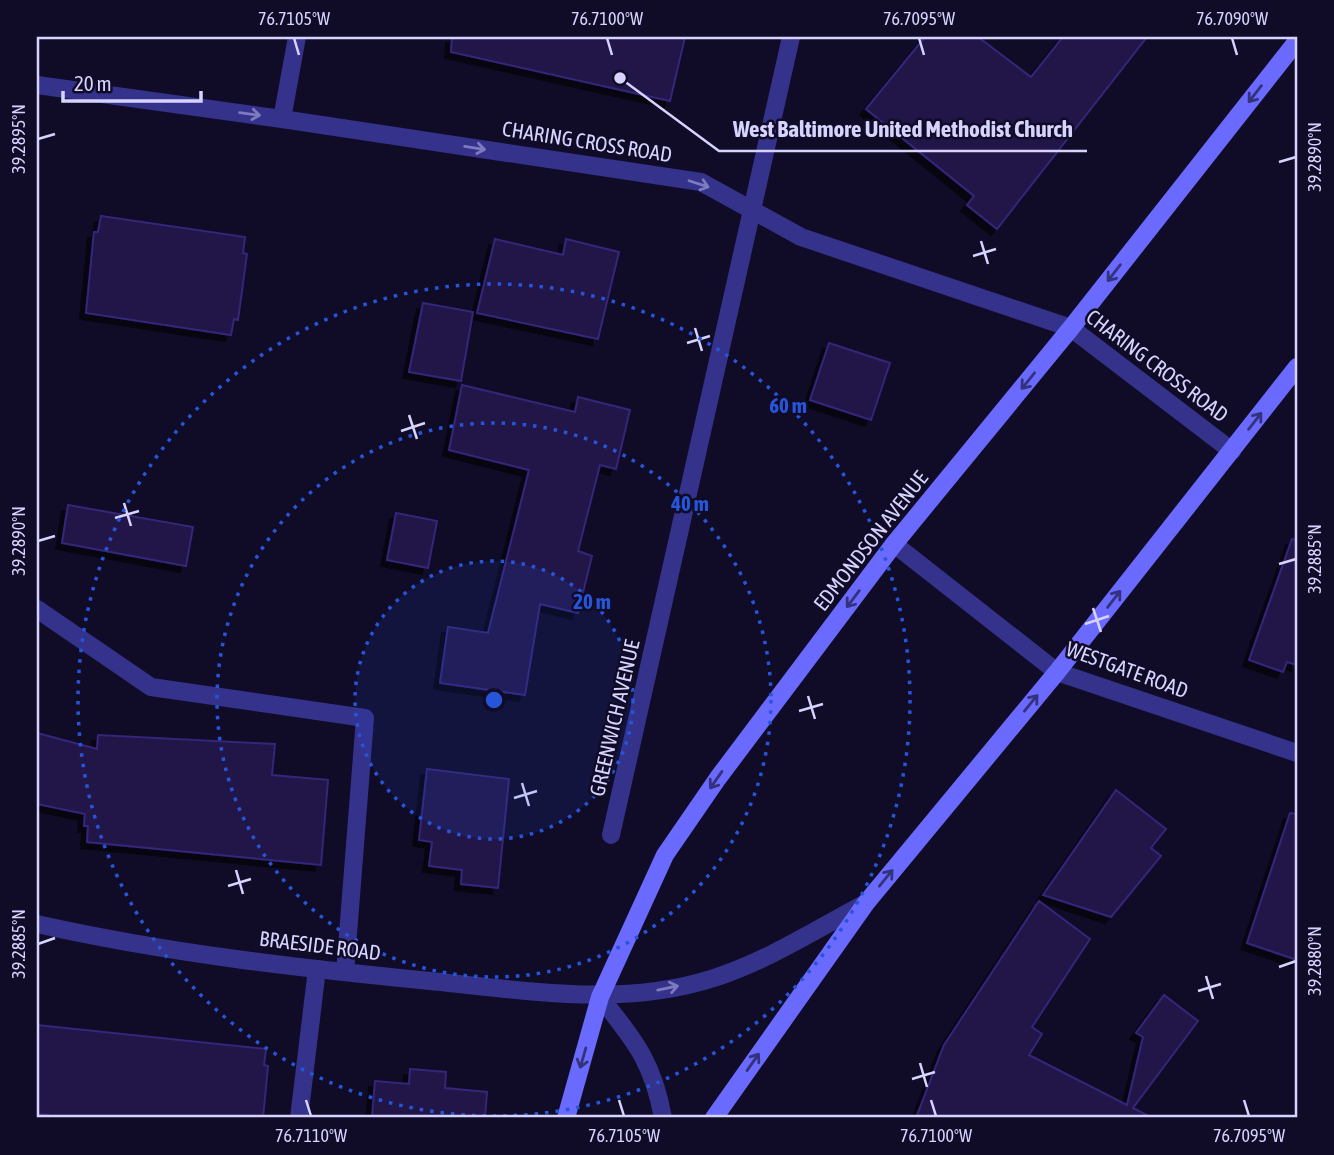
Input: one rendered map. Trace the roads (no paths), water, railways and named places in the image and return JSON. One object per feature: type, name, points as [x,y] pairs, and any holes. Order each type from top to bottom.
[{"type":"main road","name":"EDMONDSON AVENUE","points":[[566,1118],[600,997],[665,855],[718,778],[894,544],[1071,328],[1297,41]]},
{"type":"main road","points":[[714,1118],[866,903],[1056,672],[1297,367]]},
{"type":"street","points":[[282,119],[297,37]]},
{"type":"street","name":"GREENWICH AVENUE","points":[[611,835],[791,37]]},
{"type":"street","name":"CHARING CROSS ROAD","points":[[37,85],[701,182],[801,237],[1071,328],[1232,451]]},
{"type":"street","name":"WESTGATE ROAD","points":[[894,544],[1056,672],[1297,753]]},
{"type":"street","points":[[37,609],[151,687],[365,718],[345,972]]},
{"type":"street","name":"BRAESIDE ROAD","points":[[37,924],[123,943],[317,970],[600,997],[656,990],[714,978],[774,953],[866,903]]},
{"type":"street","points":[[299,1118],[317,970]]},
{"type":"street","points":[[600,997],[640,1048],[657,1083],[663,1118]]},
{"type":"place","name":"West Baltimore United Methodist Church","points":[[620,78]]}]
